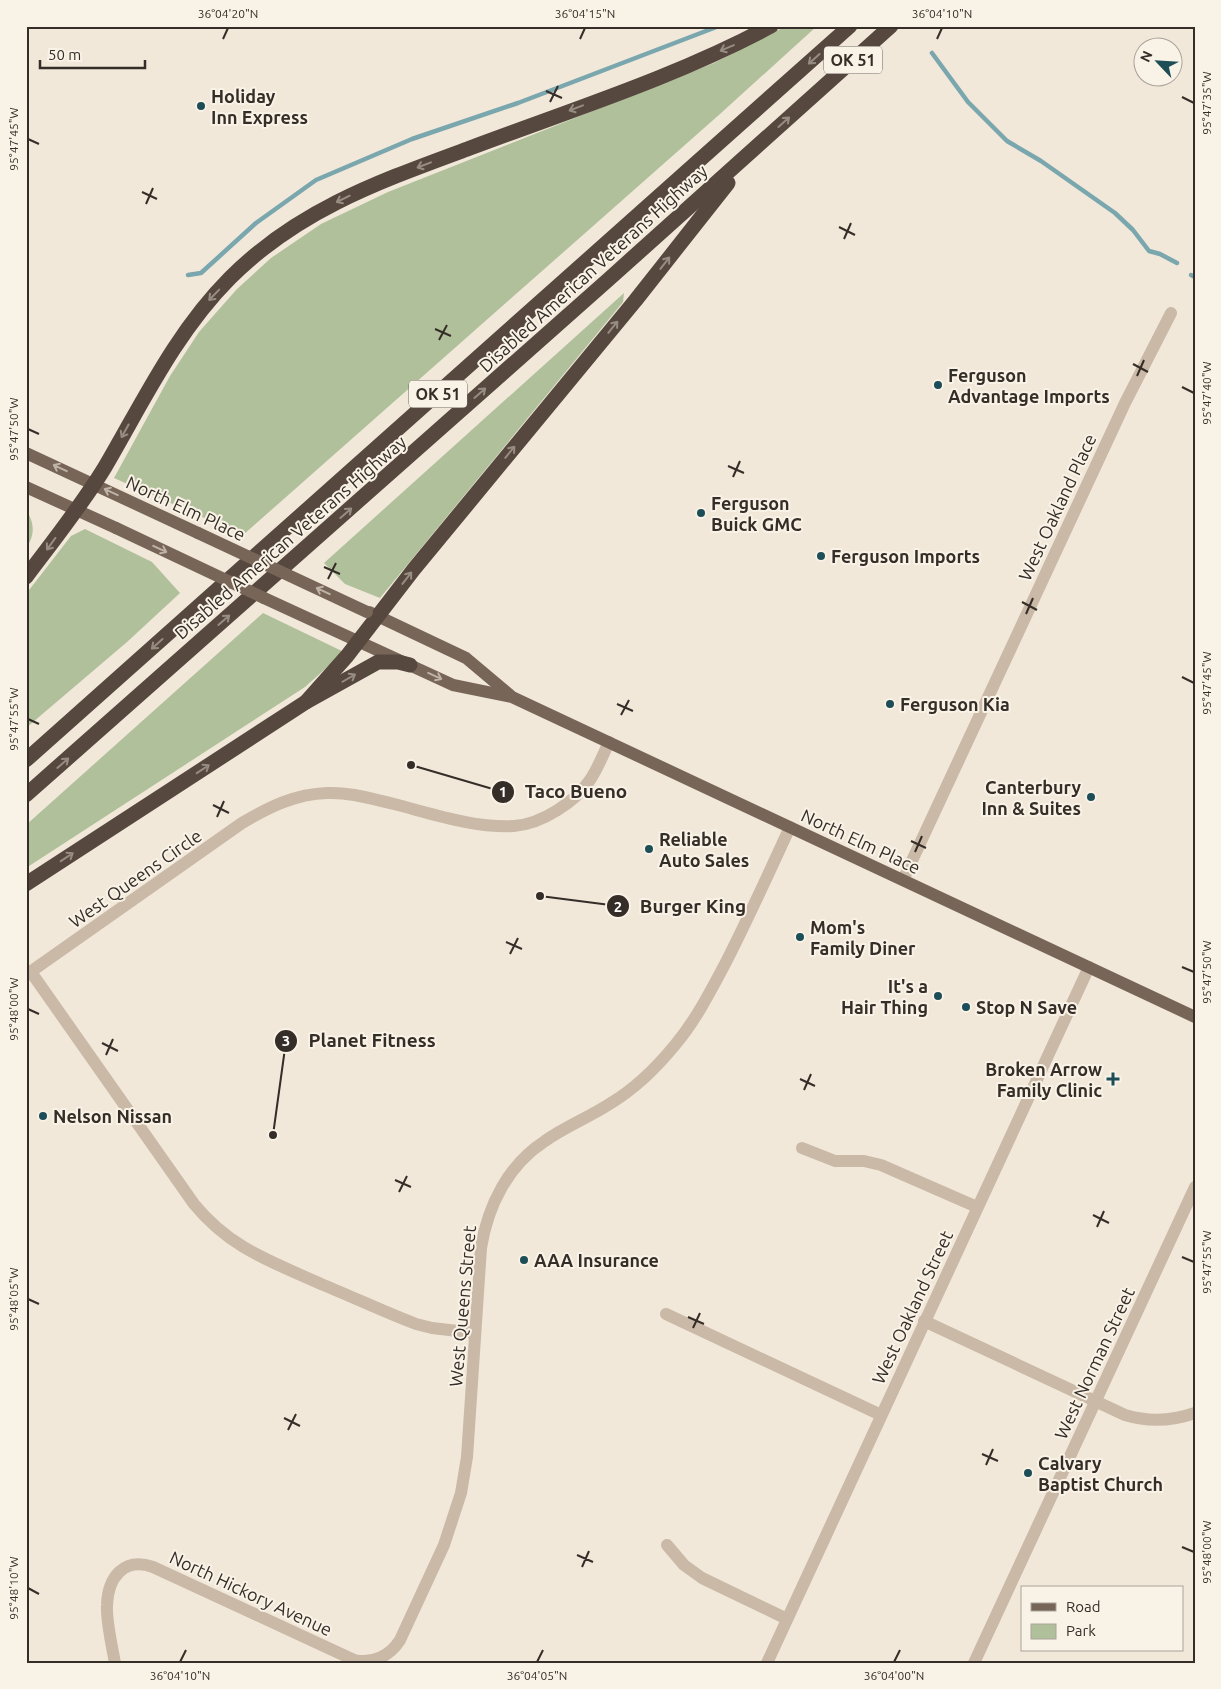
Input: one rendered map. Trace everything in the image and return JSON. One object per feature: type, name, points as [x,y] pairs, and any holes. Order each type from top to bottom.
[{"type":"highway","points":[[26,577],[94,484],[165,362],[207,302],[259,251],[314,213],[364,188],[648,81],[745,40],[771,26]]},
{"type":"highway","name":"Disabled American Veterans Highway","points":[[26,760],[850,26]]},
{"type":"highway","name":"Disabled American Veterans Highway","points":[[26,795],[891,26]]},
{"type":"highway","points":[[306,702],[359,642],[372,614],[414,569],[635,301],[753,150]]},
{"type":"highway","points":[[26,884],[306,702],[378,662],[398,662],[410,665]]},
{"type":"main road","name":"North Elm Place","points":[[26,453],[466,658],[512,697]]},
{"type":"main road","name":"North Elm Place","points":[[26,486],[454,685],[512,697],[1195,1016]]},
{"type":"street","name":"West Oakland Place","points":[[903,880],[1125,403],[1171,313]]},
{"type":"street","name":"West Queens Circle","points":[[29,974],[242,823],[266,809],[292,798],[328,793],[356,795],[454,819],[492,825],[516,826],[544,817],[567,805],[590,780],[609,742]]},
{"type":"street","name":"West Queens Street","points":[[367,1662],[384,1656],[400,1640],[444,1545],[458,1506],[467,1457],[479,1269],[484,1230],[496,1196],[526,1155],[544,1141],[596,1112],[634,1086],[653,1070],[677,1043],[700,1009],[719,975],[790,827]]},
{"type":"street","name":"West Oakland Street","points":[[767,1663],[1089,967]]},
{"type":"street","points":[[29,974],[194,1204],[206,1218],[231,1240],[256,1255],[409,1321],[432,1328],[475,1333]]},
{"type":"street","points":[[802,1148],[835,1162],[864,1161],[881,1165],[977,1207]]},
{"type":"street","name":"West Norman Street","points":[[974,1663],[1195,1187]]},
{"type":"street","points":[[666,1314],[881,1415]]},
{"type":"street","points":[[924,1321],[1125,1415],[1152,1420],[1168,1419],[1195,1413]]},
{"type":"street","points":[[667,1544],[684,1566],[702,1578],[787,1618]]},
{"type":"street","name":"North Hickory Avenue","points":[[115,1663],[106,1607],[110,1589],[120,1570],[133,1564],[146,1564],[154,1567],[341,1655],[367,1662]]},
{"type":"green space","points":[[786,26],[817,26],[243,535],[114,478],[170,376],[199,332],[237,289],[271,258],[321,224],[388,192],[714,63]]},
{"type":"green space","points":[[624,293],[623,302],[380,598],[345,584],[324,563]]},
{"type":"green space","points":[[26,510],[33,529],[31,539],[26,548]]},
{"type":"green space","points":[[85,529],[152,562],[180,593],[127,642],[26,728],[26,594],[71,536]]},
{"type":"green space","points":[[263,613],[344,652],[305,687],[26,868],[26,825]]},
{"type":"waterway","points":[[188,275],[201,273],[256,223],[316,180],[412,139],[518,103],[719,26]]},
{"type":"waterway","points":[[932,53],[968,102],[1007,141],[1041,161],[1115,213],[1133,230],[1149,251],[1160,254],[1177,263]]},
{"type":"waterway","points":[[1191,275],[1195,277]]},
{"type":"place","name":"Holiday Inn Express","points":[[201,106]]},
{"type":"place","name":"Ferguson Advantage Imports","points":[[938,385]]},
{"type":"place","name":"Ferguson Buick GMC","points":[[701,513]]},
{"type":"place","name":"Ferguson Imports","points":[[821,556]]},
{"type":"place","name":"Ferguson Kia","points":[[890,704]]},
{"type":"place","name":"Taco Bueno","points":[[411,765]]},
{"type":"place","name":"Canterbury Inn & Suites","points":[[1091,797]]},
{"type":"place","name":"Reliable Auto Sales","points":[[649,849]]},
{"type":"place","name":"Burger King","points":[[540,896]]},
{"type":"place","name":"Mom's Family Diner","points":[[800,937]]},
{"type":"place","name":"It's a Hair Thing","points":[[938,996]]},
{"type":"place","name":"Stop N Save","points":[[966,1007]]},
{"type":"place","name":"Broken Arrow Family Clinic","points":[[1113,1079]]},
{"type":"place","name":"Nelson Nissan","points":[[43,1116]]},
{"type":"place","name":"Planet Fitness","points":[[273,1135]]},
{"type":"place","name":"AAA Insurance","points":[[524,1260]]},
{"type":"place","name":"Calvary Baptist Church","points":[[1028,1473]]}]
